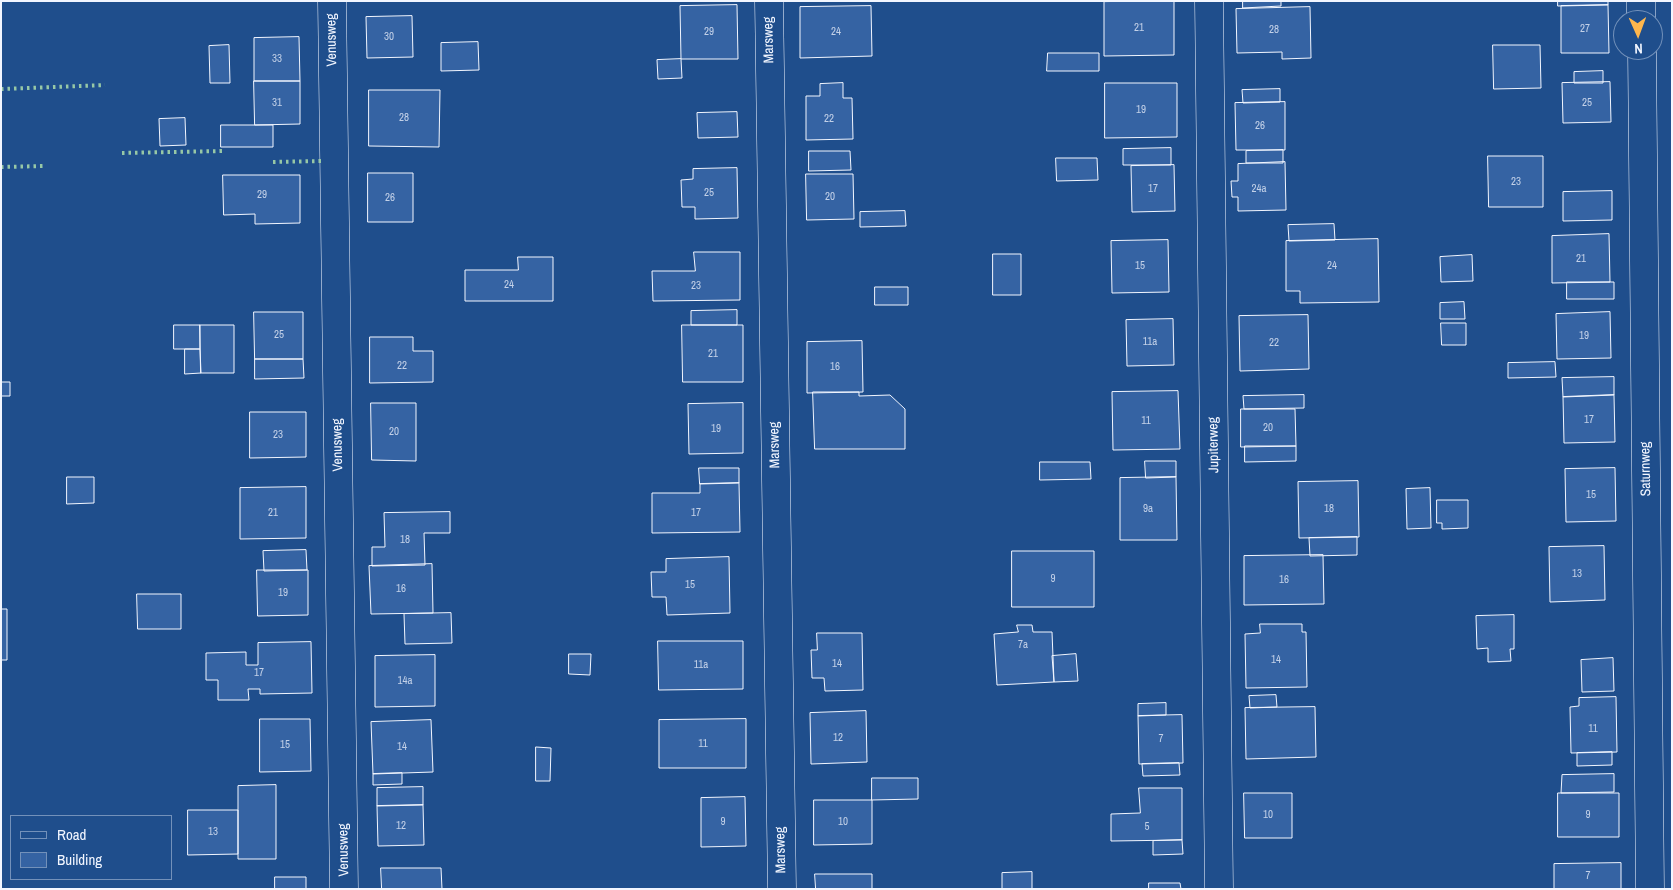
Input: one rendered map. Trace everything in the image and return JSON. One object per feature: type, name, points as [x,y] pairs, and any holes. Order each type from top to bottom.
[{"type":"street","name":"Venusweg","points":[[332,1],[344,889]]},
{"type":"street","name":"Marsweg","points":[[769,1],[782,889]]},
{"type":"street","name":"Jupiterweg","points":[[1209,1],[1219,889]]},
{"type":"street","name":"Saturnweg","points":[[1642,60],[1650,889]]},
{"type":"building","points":[[1174,1],[1174,55],[1104,56],[1104,2]]},
{"type":"building","points":[[1243,1],[1281,1],[1281,6],[1243,8]]},
{"type":"building","points":[[1558,1],[1608,1],[1608,5],[1558,6]]},
{"type":"building","points":[[737,5],[738,59],[681,59],[680,6]]},
{"type":"building","points":[[1608,5],[1609,53],[1561,53],[1561,6]]},
{"type":"building","points":[[871,6],[872,56],[800,58],[800,7]]},
{"type":"building","points":[[1310,7],[1311,58],[1282,59],[1282,52],[1237,53],[1236,9]]},
{"type":"building","points":[[412,16],[413,57],[367,58],[366,17]]},
{"type":"building","points":[[299,37],[300,81],[254,81],[254,38]]},
{"type":"building","points":[[478,42],[479,70],[441,71],[441,43]]},
{"type":"building","points":[[229,45],[230,83],[210,83],[209,46]]},
{"type":"building","points":[[1493,45],[1540,45],[1541,88],[1494,89]]},
{"type":"building","points":[[1048,53],[1099,53],[1099,71],[1047,71]]},
{"type":"building","points":[[681,59],[682,78],[658,79],[657,60]]},
{"type":"building","points":[[1603,71],[1603,83],[1574,83],[1574,72]]},
{"type":"building","points":[[254,81],[300,81],[300,124],[255,125]]},
{"type":"building","points":[[1610,82],[1611,122],[1563,123],[1562,83]]},
{"type":"building","points":[[843,83],[843,98],[852,98],[853,139],[806,140],[806,96],[820,96],[820,84]]},
{"type":"building","points":[[1105,83],[1177,83],[1177,137],[1105,138]]},
{"type":"building","points":[[1280,89],[1280,102],[1243,103],[1242,90]]},
{"type":"building","points":[[369,90],[440,90],[439,147],[369,146]]},
{"type":"building","points":[[1285,102],[1285,150],[1236,150],[1235,103]]},
{"type":"building","points":[[737,112],[738,137],[698,138],[697,113]]},
{"type":"building","points":[[185,118],[186,145],[160,146],[159,119]]},
{"type":"building","points":[[221,125],[273,125],[273,147],[221,147]]},
{"type":"building","points":[[1171,148],[1171,165],[1123,165],[1123,149]]},
{"type":"building","points":[[1283,150],[1283,163],[1246,163],[1246,151]]},
{"type":"building","points":[[809,151],[850,151],[851,170],[809,171]]},
{"type":"building","points":[[1488,156],[1543,156],[1543,207],[1489,207]]},
{"type":"building","points":[[1056,158],[1097,158],[1098,180],[1057,181]]},
{"type":"building","points":[[1285,162],[1286,210],[1238,211],[1238,197],[1232,197],[1231,181],[1238,181],[1238,164]]},
{"type":"building","points":[[1174,165],[1175,211],[1132,212],[1131,166]]},
{"type":"building","points":[[737,168],[738,218],[695,219],[695,207],[682,207],[681,180],[693,179],[693,169]]},
{"type":"building","points":[[368,173],[413,173],[413,222],[368,222]]},
{"type":"building","points":[[806,174],[853,174],[854,219],[807,220]]},
{"type":"building","points":[[223,175],[300,175],[300,223],[255,224],[255,214],[224,215]]},
{"type":"building","points":[[1612,191],[1612,220],[1563,221],[1563,192]]},
{"type":"building","points":[[905,211],[906,226],[860,227],[860,212]]},
{"type":"building","points":[[1334,224],[1335,240],[1289,241],[1288,225]]},
{"type":"building","points":[[1609,234],[1610,282],[1552,283],[1552,236]]},
{"type":"building","points":[[1378,239],[1379,302],[1300,303],[1300,291],[1286,291],[1286,241]]},
{"type":"building","points":[[1168,240],[1169,292],[1112,293],[1111,241]]},
{"type":"building","points":[[694,252],[740,252],[740,300],[653,301],[652,271],[695,271]]},
{"type":"building","points":[[993,254],[1021,254],[1021,295],[993,295]]},
{"type":"building","points":[[1472,255],[1473,281],[1441,282],[1440,257]]},
{"type":"building","points":[[518,257],[553,257],[553,301],[465,301],[465,270],[518,270]]},
{"type":"building","points":[[1567,282],[1614,282],[1614,299],[1567,299]]},
{"type":"building","points":[[875,287],[908,287],[908,305],[875,305]]},
{"type":"building","points":[[1464,302],[1465,319],[1440,319],[1440,303]]},
{"type":"building","points":[[737,310],[737,325],[691,325],[691,311]]},
{"type":"building","points":[[254,312],[303,312],[303,359],[255,359]]},
{"type":"building","points":[[1610,312],[1611,358],[1557,359],[1556,314]]},
{"type":"building","points":[[1308,315],[1309,369],[1240,371],[1239,316]]},
{"type":"building","points":[[1173,319],[1174,365],[1127,366],[1126,320]]},
{"type":"building","points":[[1441,323],[1466,323],[1466,345],[1442,345]]},
{"type":"building","points":[[174,325],[200,325],[200,349],[174,349]]},
{"type":"building","points":[[200,325],[234,325],[234,373],[201,373]]},
{"type":"building","points":[[682,325],[743,325],[743,382],[683,382]]},
{"type":"building","points":[[370,337],[413,337],[413,351],[433,351],[433,382],[370,383]]},
{"type":"building","points":[[862,341],[863,392],[807,393],[807,342]]},
{"type":"building","points":[[185,349],[200,349],[201,373],[185,374]]},
{"type":"building","points":[[255,359],[303,359],[304,378],[255,379]]},
{"type":"building","points":[[1555,362],[1556,377],[1508,378],[1508,363]]},
{"type":"building","points":[[1614,377],[1614,395],[1563,397],[1562,378]]},
{"type":"building","points":[[1,382],[10,382],[10,396],[1,396]]},
{"type":"building","points":[[1178,391],[1180,449],[1113,450],[1112,392]]},
{"type":"building","points":[[813,392],[859,392],[859,396],[890,395],[905,409],[905,449],[815,449]]},
{"type":"building","points":[[1304,395],[1304,408],[1244,409],[1243,396]]},
{"type":"building","points":[[1614,395],[1615,442],[1564,443],[1563,397]]},
{"type":"building","points":[[371,403],[416,403],[416,461],[372,460]]},
{"type":"building","points":[[743,403],[743,453],[689,454],[688,404]]},
{"type":"building","points":[[1241,409],[1295,409],[1296,446],[1241,447]]},
{"type":"building","points":[[250,412],[306,412],[306,457],[250,458]]},
{"type":"building","points":[[1245,446],[1296,446],[1296,461],[1245,462]]},
{"type":"building","points":[[1145,461],[1176,461],[1176,477],[1146,478]]},
{"type":"building","points":[[1040,462],[1090,462],[1091,479],[1040,480]]},
{"type":"building","points":[[699,468],[739,468],[739,483],[700,484]]},
{"type":"building","points":[[1615,468],[1616,521],[1566,522],[1565,469]]},
{"type":"building","points":[[67,477],[94,477],[94,503],[67,504]]},
{"type":"building","points":[[1176,477],[1177,540],[1120,540],[1120,478]]},
{"type":"building","points":[[1358,481],[1359,537],[1299,538],[1298,482]]},
{"type":"building","points":[[739,483],[740,532],[652,533],[652,493],[700,493],[700,484]]},
{"type":"building","points":[[306,487],[306,538],[240,539],[240,488]]},
{"type":"building","points":[[1430,488],[1431,528],[1407,529],[1406,489]]},
{"type":"building","points":[[1437,500],[1468,500],[1468,528],[1442,529],[1442,523],[1437,523]]},
{"type":"building","points":[[450,512],[450,533],[424,533],[425,565],[372,566],[372,547],[385,547],[384,513]]},
{"type":"building","points":[[1357,537],[1357,555],[1310,556],[1309,538]]},
{"type":"building","points":[[1604,546],[1605,600],[1550,602],[1549,547]]},
{"type":"building","points":[[306,550],[307,570],[264,571],[263,551]]},
{"type":"building","points":[[1012,551],[1094,551],[1094,607],[1012,607]]},
{"type":"building","points":[[1323,555],[1324,604],[1244,605],[1244,556]]},
{"type":"building","points":[[729,557],[730,613],[667,615],[666,597],[652,597],[651,572],[666,572],[666,559]]},
{"type":"building","points":[[432,564],[433,613],[371,614],[369,566]]},
{"type":"building","points":[[257,570],[308,570],[308,615],[258,616]]},
{"type":"building","points":[[137,594],[181,594],[181,629],[138,629]]},
{"type":"building","points":[[1,609],[7,609],[7,660],[1,660]]},
{"type":"building","points":[[451,613],[452,643],[405,644],[404,614]]},
{"type":"building","points":[[1514,615],[1514,649],[1510,649],[1511,661],[1488,662],[1488,648],[1477,649],[1476,616]]},
{"type":"building","points":[[1260,624],[1302,624],[1302,632],[1306,632],[1307,687],[1246,688],[1245,634],[1260,633]]},
{"type":"building","points":[[1017,625],[1032,625],[1033,632],[1052,632],[1054,682],[997,685],[994,634],[1018,632]]},
{"type":"building","points":[[817,633],[862,633],[863,690],[825,691],[824,678],[812,678],[811,650],[817,650]]},
{"type":"building","points":[[658,641],[743,641],[743,689],[659,690]]},
{"type":"building","points":[[311,642],[312,693],[260,694],[260,689],[248,689],[249,700],[218,700],[218,680],[206,680],[206,653],[246,652],[246,665],[258,665],[258,643]]},
{"type":"building","points":[[569,654],[591,654],[590,675],[569,674]]},
{"type":"building","points":[[1076,654],[1078,681],[1054,682],[1052,656]]},
{"type":"building","points":[[435,655],[435,706],[375,707],[375,656]]},
{"type":"building","points":[[1613,658],[1614,691],[1582,692],[1581,660]]},
{"type":"building","points":[[1276,695],[1277,707],[1250,708],[1249,696]]},
{"type":"building","points":[[1616,697],[1617,752],[1571,753],[1570,707],[1579,706],[1579,698]]},
{"type":"building","points":[[1166,703],[1166,715],[1138,716],[1138,704]]},
{"type":"building","points":[[1315,707],[1316,757],[1246,759],[1245,708]]},
{"type":"building","points":[[866,711],[867,762],[811,764],[810,713]]},
{"type":"building","points":[[1182,715],[1183,763],[1139,764],[1138,716]]},
{"type":"building","points":[[260,719],[310,719],[311,771],[260,772]]},
{"type":"building","points":[[746,719],[746,768],[659,768],[659,720]]},
{"type":"building","points":[[431,720],[433,772],[373,774],[371,722]]},
{"type":"building","points":[[536,747],[551,748],[550,781],[536,781]]},
{"type":"building","points":[[1612,752],[1612,765],[1577,766],[1577,753]]},
{"type":"building","points":[[1179,763],[1180,775],[1143,776],[1142,764]]},
{"type":"building","points":[[402,773],[402,784],[373,785],[373,774]]},
{"type":"building","points":[[1614,774],[1614,792],[1561,793],[1562,775]]},
{"type":"building","points":[[872,778],[918,778],[918,799],[872,800]]},
{"type":"building","points":[[276,785],[276,859],[238,859],[238,786]]},
{"type":"building","points":[[423,787],[423,805],[377,806],[377,788]]},
{"type":"building","points":[[1139,788],[1182,788],[1182,840],[1111,841],[1111,814],[1140,813]]},
{"type":"building","points":[[1244,793],[1292,793],[1292,838],[1245,838]]},
{"type":"building","points":[[1558,793],[1619,793],[1619,837],[1558,837]]},
{"type":"building","points":[[745,797],[746,846],[701,847],[701,798]]},
{"type":"building","points":[[814,800],[872,800],[872,844],[814,845]]},
{"type":"building","points":[[423,805],[424,845],[378,846],[377,806]]},
{"type":"building","points":[[188,810],[238,810],[238,854],[188,855]]},
{"type":"building","points":[[1182,840],[1183,854],[1153,855],[1153,841]]},
{"type":"building","points":[[1621,863],[1621,889],[1554,889],[1554,864]]},
{"type":"building","points":[[381,868],[441,868],[442,889],[382,889]]},
{"type":"building","points":[[1032,872],[1032,889],[1002,889],[1002,873]]},
{"type":"building","points":[[815,874],[872,874],[872,889],[816,889]]},
{"type":"building","points":[[275,877],[306,877],[306,889],[275,889]]},
{"type":"building","points":[[1149,883],[1180,883],[1181,889],[1149,889]]},
{"type":"hedge","points":[[1,89],[105,85]]},
{"type":"hedge","points":[[122,153],[225,151]]},
{"type":"hedge","points":[[273,162],[323,161],[323,163]]},
{"type":"hedge","points":[[1,167],[43,166]]}]
